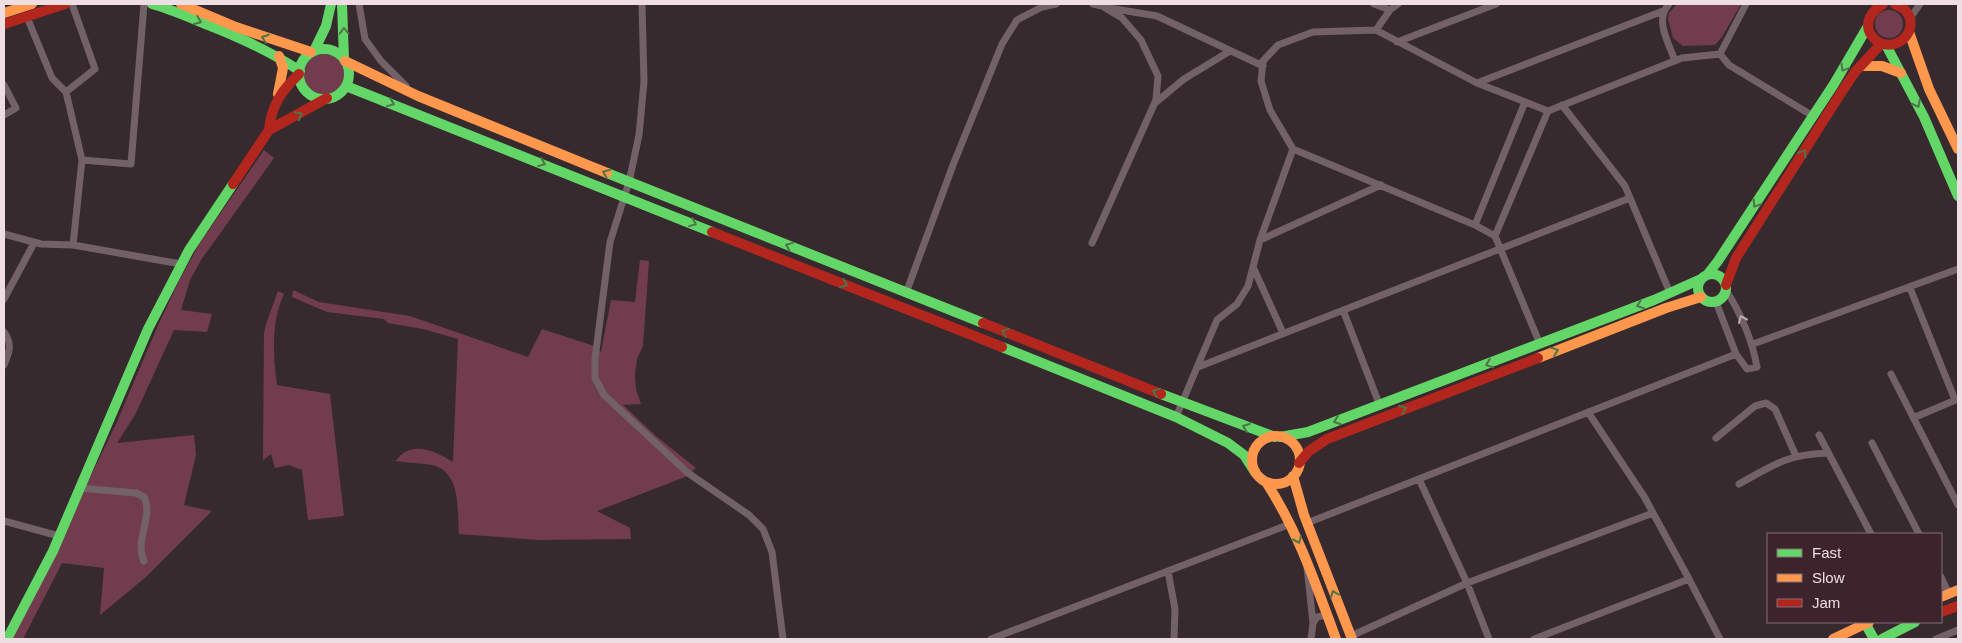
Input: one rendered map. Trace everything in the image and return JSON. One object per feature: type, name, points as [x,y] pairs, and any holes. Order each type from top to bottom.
[{"type":"street","points":[[4,13],[32,4]]},
{"type":"street","points":[[4,24],[65,4]]},
{"type":"street","points":[[66,92],[95,69],[72,4]]},
{"type":"street","points":[[82,160],[131,164],[144,4]]},
{"type":"street","points":[[152,4],[178,12],[279,56],[300,72],[302,84],[308,92],[317,97],[327,98]]},
{"type":"street","points":[[181,4],[244,30],[313,52]]},
{"type":"street","points":[[313,52],[326,26],[331,4]]},
{"type":"street","points":[[269,130],[327,98],[337,95],[346,86],[349,73],[344,60],[342,4]]},
{"type":"street","points":[[359,4],[363,32],[370,47],[396,78],[418,96]]},
{"type":"street","points":[[642,4],[644,67],[639,135],[629,182],[610,242],[594,359],[594,372],[604,395],[688,473],[749,515],[763,530],[772,552],[782,639]]},
{"type":"street","points":[[906,292],[950,174],[1002,44],[1017,20],[1042,7],[1056,4]]},
{"type":"street","points":[[1093,4],[1157,16],[1262,66]]},
{"type":"street","points":[[1374,4],[1390,10]]},
{"type":"street","points":[[1376,30],[1390,10],[1398,4]]},
{"type":"street","points":[[1397,42],[1496,4]]},
{"type":"street","points":[[1669,4],[1664,11],[1662,23],[1675,61]]},
{"type":"street","points":[[1720,54],[1746,4]]},
{"type":"street","points":[[1869,4],[1871,35],[1884,45],[1901,73],[1924,117],[1958,196]]},
{"type":"street","points":[[1883,4],[1875,8],[1844,68],[1718,261],[1704,277],[1698,288],[1701,297],[1709,302],[1716,302],[1722,298],[1736,258],[1839,96],[1861,66],[1884,45],[1900,43],[1909,32]]},
{"type":"street","points":[[1898,4],[1910,18]]},
{"type":"street","points":[[1920,4],[1910,18],[1909,32],[1929,90],[1958,149]]},
{"type":"street","points":[[1092,243],[1154,104],[1158,76],[1141,40],[1122,18],[1102,6]]},
{"type":"street","points":[[1478,83],[1664,11]]},
{"type":"street","points":[[27,17],[52,78],[66,92],[82,160],[73,245]]},
{"type":"street","points":[[1540,344],[1502,248],[1495,236],[1475,225],[1293,149],[1270,110],[1261,81],[1262,66],[1263,61],[1278,45],[1313,32],[1376,30],[1478,83],[1548,111]]},
{"type":"street","points":[[7,639],[60,536],[148,329],[181,264],[269,130],[272,110],[278,98],[300,72],[304,60],[313,52],[321,49],[331,50],[344,60],[418,96],[629,182],[1248,428],[1278,437],[1293,444],[1298,453],[1299,463]]},
{"type":"street","points":[[1154,104],[1184,79],[1230,50]]},
{"type":"street","points":[[1495,236],[1548,111],[1682,58],[1720,54]]},
{"type":"street","points":[[1720,54],[1729,64],[1813,116]]},
{"type":"street","points":[[278,98],[283,68],[279,56]]},
{"type":"street","points":[[1861,66],[1882,66],[1901,73]]},
{"type":"street","points":[[4,85],[16,108],[4,115]]},
{"type":"street","points":[[346,86],[1176,417],[1211,433],[1244,455],[1255,472],[1266,482],[1290,524],[1336,639]]},
{"type":"street","points":[[1475,225],[1525,102]]},
{"type":"street","points":[[1562,105],[1625,186],[1670,293]]},
{"type":"street","points":[[1176,417],[1217,320],[1241,299],[1248,286],[1260,240],[1293,149]]},
{"type":"street","points":[[1260,240],[1381,185]]},
{"type":"street","points":[[1198,367],[1630,198]]},
{"type":"street","points":[[4,234],[34,243],[73,245],[181,264]]},
{"type":"street","points":[[4,299],[34,243]]},
{"type":"street","points":[[1253,267],[1283,333]]},
{"type":"street","points":[[1753,344],[1958,269]]},
{"type":"street","points":[[1255,472],[1252,458],[1255,449],[1261,441],[1308,432],[1380,406],[1670,293],[1704,277],[1719,276],[1726,287],[1753,344],[1757,367],[1747,369],[1736,354],[1716,302]]},
{"type":"street","points":[[1910,288],[1957,400],[1912,418]]},
{"type":"street","points":[[1652,513],[1467,583],[1351,638],[1307,523],[1294,476],[1299,463],[1309,451],[1327,439],[1666,308],[1701,297]]},
{"type":"street","points":[[1344,310],[1380,406]]},
{"type":"street","points":[[4,332],[10,349],[4,365]]},
{"type":"street","points":[[1307,523],[1736,354]]},
{"type":"street","points":[[1890,374],[1958,504]]},
{"type":"street","points":[[1716,438],[1755,406],[1766,403],[1775,409],[1796,456]]},
{"type":"street","points":[[1588,412],[1652,513],[1720,639]]},
{"type":"street","points":[[1819,435],[1870,533]]},
{"type":"street","points":[[1872,443],[1918,533]]},
{"type":"street","points":[[1739,484],[1774,465],[1796,456],[1828,452]]},
{"type":"street","points":[[1266,482],[1281,484],[1294,476]]},
{"type":"street","points":[[1419,479],[1467,583],[1489,639]]},
{"type":"street","points":[[79,488],[136,493],[144,497],[147,506],[141,549],[144,561]]},
{"type":"street","points":[[4,522],[60,536]]},
{"type":"street","points":[[991,639],[1290,524]]},
{"type":"street","points":[[1306,560],[1313,623],[1312,639]]},
{"type":"street","points":[[1168,571],[1175,609],[1174,639]]},
{"type":"street","points":[[1534,639],[1689,579]]},
{"type":"street","points":[[1942,579],[1949,593]]},
{"type":"street","points":[[1942,612],[1958,606]]},
{"type":"street","points":[[1313,623],[1318,618],[1327,615]]},
{"type":"street","points":[[1833,639],[1853,634],[1866,623]]},
{"type":"street","points":[[1867,623],[1874,639]]},
{"type":"street","points":[[1882,639],[1913,623]]},
{"type":"street","points":[[1936,639],[1958,630]]},
{"type":"shaded area","points":[[1677,4],[1741,4],[1722,37],[1715,45],[1683,46],[1673,38],[1668,19],[1669,13]]},
{"type":"shaded area","points":[[1889,10],[1899,14],[1903,24],[1899,34],[1889,38],[1879,34],[1875,24],[1879,14]]},
{"type":"shaded area","points":[[324,54],[335,57],[341,63],[344,74],[341,85],[335,91],[324,94],[313,91],[307,85],[304,74],[307,63],[313,57]]},
{"type":"shaded area","points":[[264,150],[274,158],[201,260],[190,280],[181,310],[212,314],[207,332],[174,330],[135,415],[117,443],[194,435],[196,455],[184,505],[212,511],[146,577],[100,615],[104,568],[62,563],[23,639],[12,639],[116,424],[179,281],[200,243]]},
{"type":"shaded area","points":[[640,260],[649,261],[643,346],[637,359],[635,374],[636,389],[641,404],[623,405],[657,437],[696,468],[685,477],[597,511],[630,528],[631,539],[539,540],[459,534],[456,494],[449,476],[442,469],[432,465],[396,461],[408,450],[423,449],[439,454],[453,462],[458,339],[423,329],[388,323],[384,319],[327,312],[292,297],[293,290],[319,302],[410,316],[528,357],[542,329],[594,346],[601,352],[611,300],[635,302]]},
{"type":"shaded area","points":[[278,291],[284,294],[277,316],[274,339],[277,385],[330,394],[344,516],[308,520],[302,470],[289,465],[275,468],[271,454],[263,460],[264,333]]},
{"type":"traffic: fast","points":[[152,4],[241,39],[265,50],[300,71]]},
{"type":"traffic: fast","points":[[314,51],[326,26],[331,4]]},
{"type":"traffic: fast","points":[[342,4],[344,59]]},
{"type":"traffic: fast","points":[[1707,275],[1834,84],[1868,26]]},
{"type":"traffic: fast","points":[[1886,45],[1924,117],[1958,196]]},
{"type":"traffic: fast","points":[[324,49],[333,51],[344,60],[349,74],[347,83],[338,94],[324,99],[315,97],[304,88],[299,74],[301,65],[310,54],[324,49]]},
{"type":"traffic: fast","points":[[346,86],[712,232]]},
{"type":"traffic: fast","points":[[607,173],[983,323]]},
{"type":"traffic: fast","points":[[7,639],[53,551],[148,329],[189,250],[233,184]]},
{"type":"traffic: fast","points":[[1712,274],[1722,278],[1726,288],[1722,298],[1712,302],[1702,298],[1698,288],[1702,278],[1712,274]]},
{"type":"traffic: fast","points":[[1280,437],[1308,432],[1654,300],[1701,279]]},
{"type":"traffic: fast","points":[[1002,347],[1176,417],[1228,443],[1244,455],[1255,472]]},
{"type":"traffic: fast","points":[[1161,394],[1275,437]]},
{"type":"traffic: fast","points":[[1865,623],[1874,639]]},
{"type":"traffic: fast","points":[[1882,639],[1913,623]]},
{"type":"traffic: slow","points":[[4,13],[32,4]]},
{"type":"traffic: slow","points":[[181,4],[236,27],[311,52]]},
{"type":"traffic: slow","points":[[1909,32],[1929,89],[1958,149]]},
{"type":"traffic: slow","points":[[278,94],[283,68],[279,56]]},
{"type":"traffic: slow","points":[[345,61],[418,96],[607,173]]},
{"type":"traffic: slow","points":[[1861,66],[1882,66],[1901,73]]},
{"type":"traffic: slow","points":[[1538,358],[1666,308],[1701,297]]},
{"type":"traffic: slow","points":[[1276,436],[1285,438],[1293,443],[1298,451],[1300,460],[1298,469],[1293,477],[1285,482],[1276,484],[1267,482],[1259,477],[1254,469],[1252,460],[1254,451],[1259,443],[1267,438],[1276,436]]},
{"type":"traffic: slow","points":[[1293,476],[1304,515],[1352,639]]},
{"type":"traffic: slow","points":[[1266,482],[1297,539],[1336,639]]},
{"type":"traffic: slow","points":[[1942,597],[1958,590]]},
{"type":"traffic: slow","points":[[1833,639],[1867,623]]},
{"type":"traffic: jam","points":[[4,24],[65,4]]},
{"type":"traffic: jam","points":[[1883,4],[1872,13],[1868,29],[1874,39],[1886,44],[1894,44],[1900,41],[1906,36],[1911,24],[1905,10],[1895,4]]},
{"type":"traffic: jam","points":[[1726,285],[1736,258],[1839,96],[1855,72],[1881,44]]},
{"type":"traffic: jam","points":[[269,130],[272,113],[278,99],[299,74]]},
{"type":"traffic: jam","points":[[233,184],[269,130],[327,98]]},
{"type":"traffic: jam","points":[[712,232],[1002,347]]},
{"type":"traffic: jam","points":[[983,323],[1161,394]]},
{"type":"traffic: jam","points":[[1299,463],[1309,451],[1327,439],[1538,358]]},
{"type":"traffic: jam","points":[[1942,612],[1958,606]]}]
